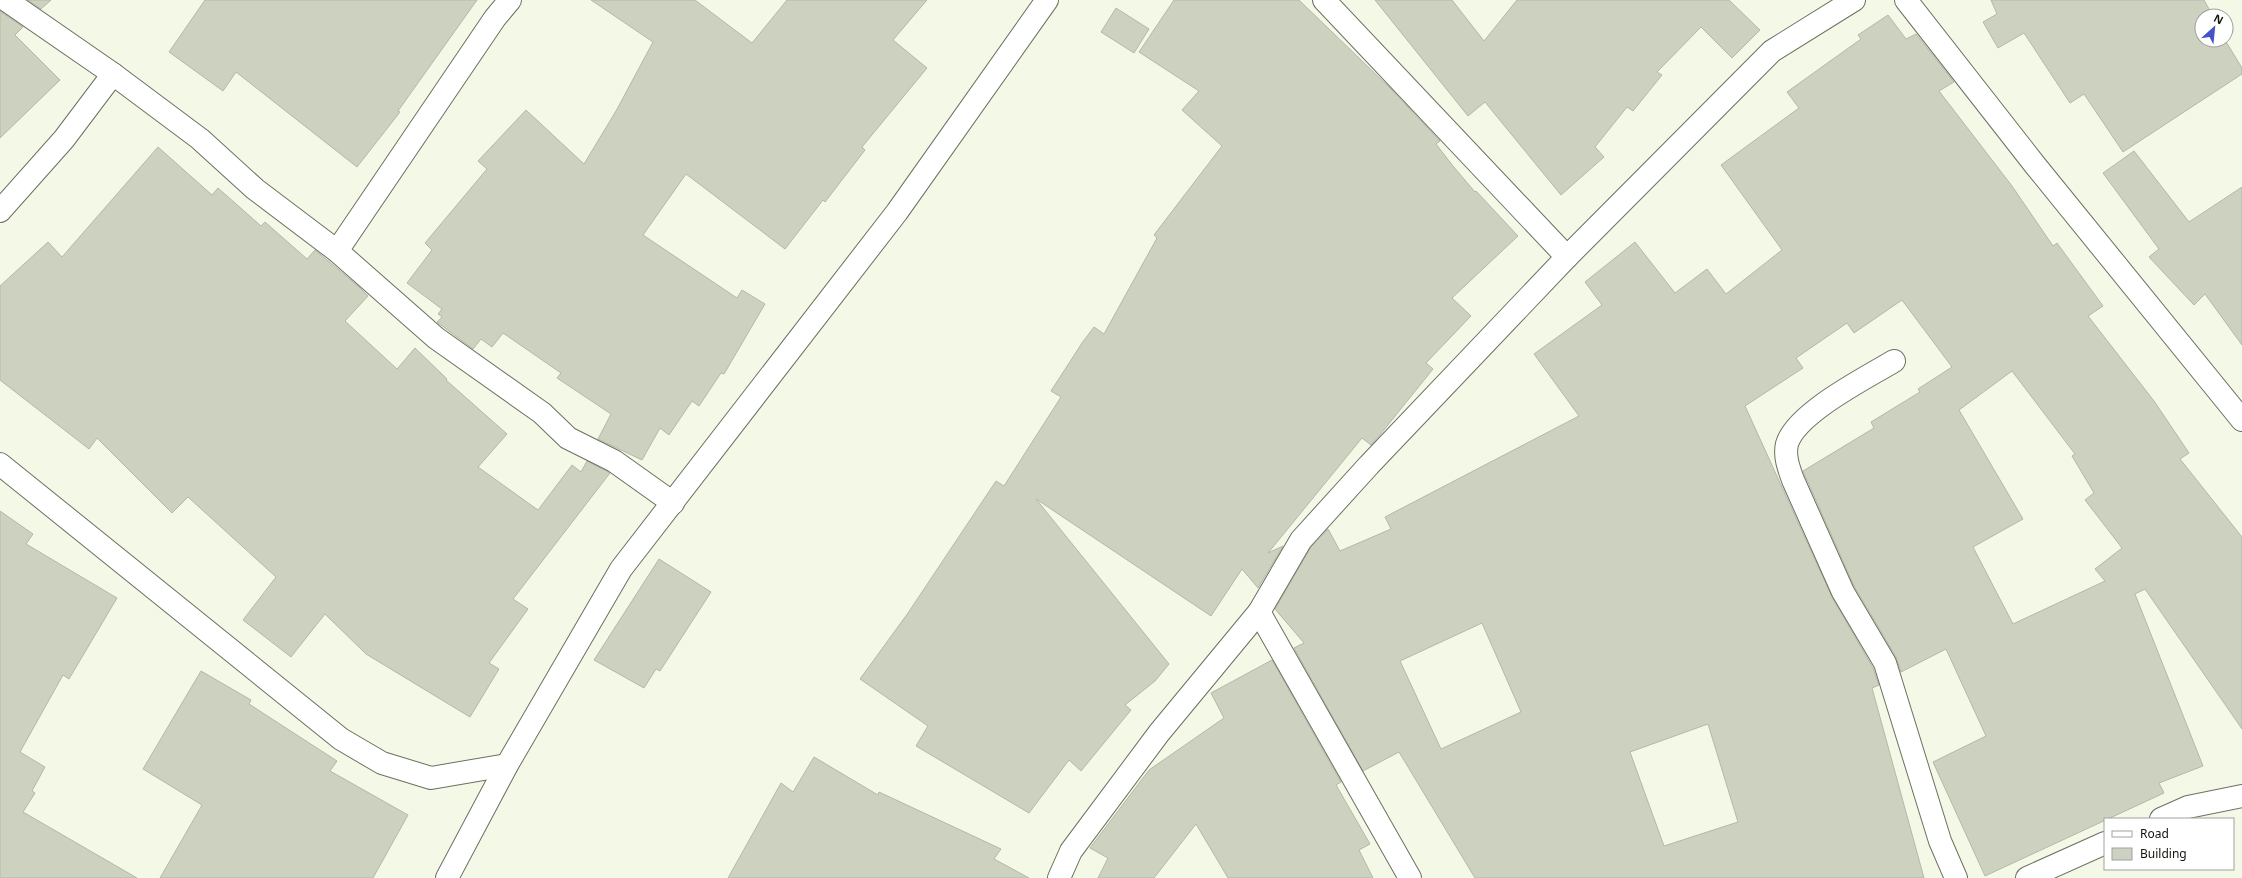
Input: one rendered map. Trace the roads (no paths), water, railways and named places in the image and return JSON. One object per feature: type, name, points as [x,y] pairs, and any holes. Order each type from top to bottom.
[{"type":"street","points":[[6,0],[113,74],[200,139],[255,189],[337,251],[436,338],[542,413],[568,438],[614,461],[673,503]]},
{"type":"street","points":[[337,251],[495,18],[510,0]]},
{"type":"street","points":[[446,878],[507,765],[621,569],[897,212],[1048,0]]},
{"type":"street","points":[[1324,0],[1567,257]]},
{"type":"street","points":[[1059,878],[1071,851],[1159,733],[1259,612],[1301,540],[1368,465],[1567,257],[1772,51],[1854,0]]},
{"type":"street","points":[[1906,0],[2035,165],[2242,420]]},
{"type":"street","points":[[0,211],[64,139],[113,74]]},
{"type":"street","points":[[1894,361],[1809,414],[1794,429],[1787,445],[1787,462],[1793,480],[1843,592],[1885,663],[1940,841],[1956,878]]},
{"type":"street","points":[[0,464],[341,739],[382,763],[431,778],[507,765]]},
{"type":"street","points":[[1259,612],[1410,878]]},
{"type":"street","points":[[2162,818],[2188,807],[2242,796]]},
{"type":"street","points":[[2027,878],[2104,844]]}]
